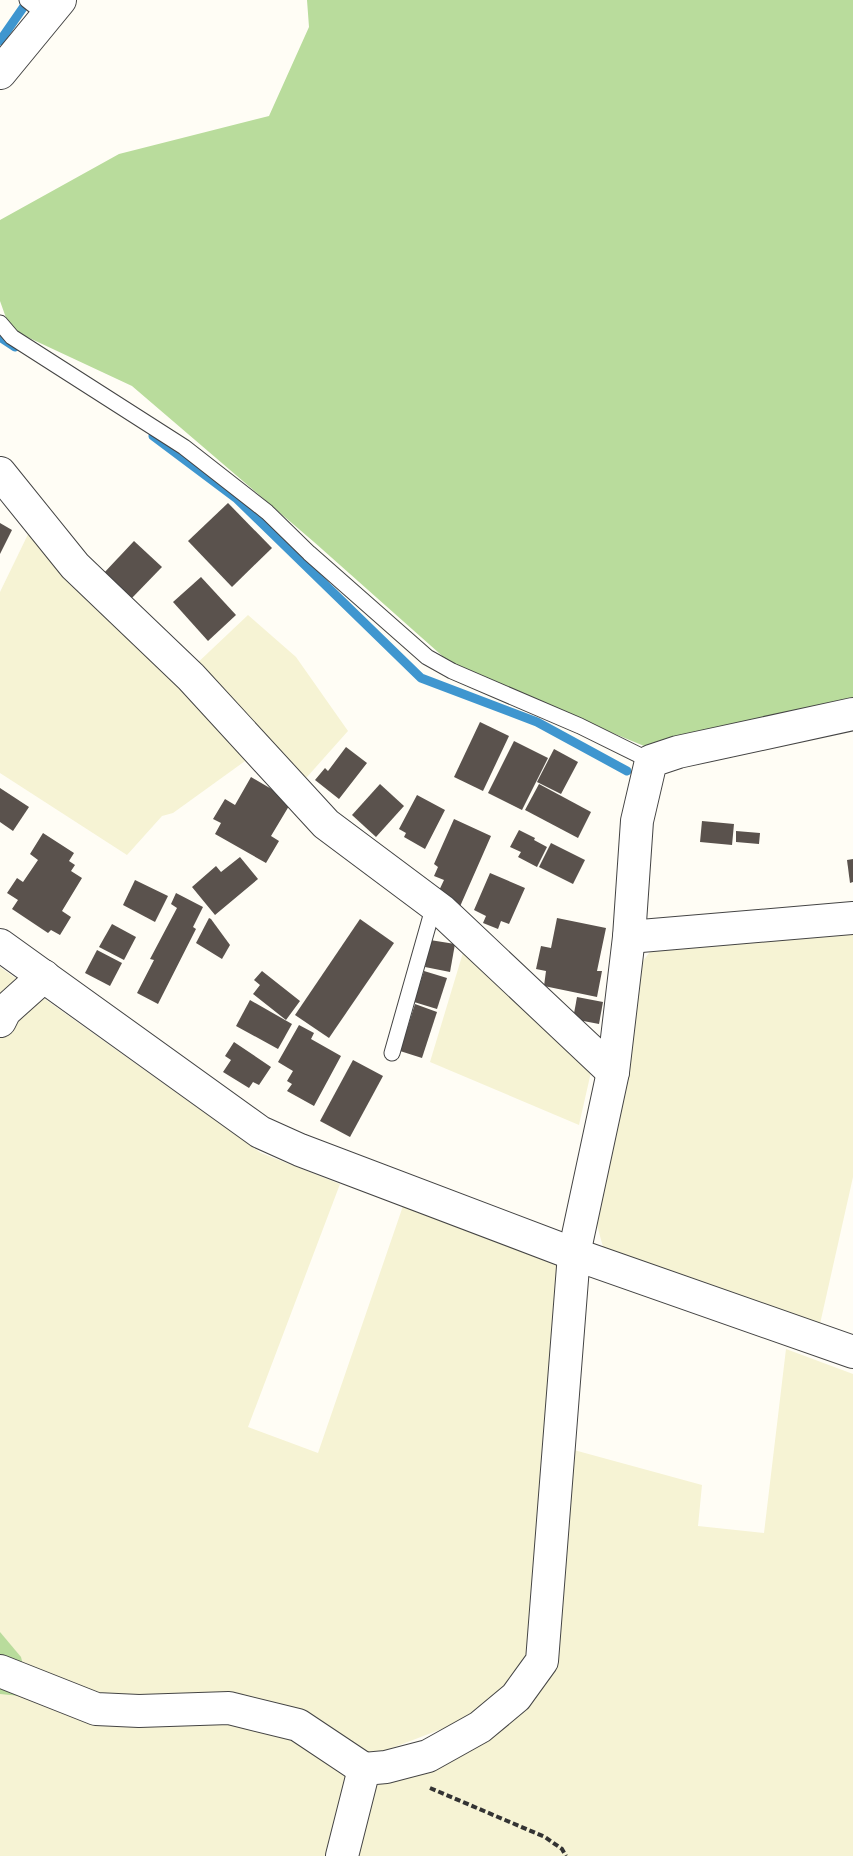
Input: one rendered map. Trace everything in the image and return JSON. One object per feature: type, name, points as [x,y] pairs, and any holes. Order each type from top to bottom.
[{"type":"street","points":[[0,73],[45,6]]},
{"type":"street","points":[[0,473],[75,566],[191,676],[326,824],[434,905],[613,1072]]},
{"type":"street","points":[[0,1671],[96,1709],[139,1711],[229,1708],[298,1725],[375,1768],[428,1756],[480,1727],[516,1697],[542,1660],[574,1254],[613,1072],[629,937],[637,821],[651,761],[678,752],[853,714]]},
{"type":"street","points":[[629,937],[853,918]]},
{"type":"street","points":[[0,945],[260,1132],[300,1150],[574,1254],[853,1352]]},
{"type":"street","points":[[0,1021],[5,1011],[44,976]]},
{"type":"street","points":[[342,1856],[375,1768]]},
{"type":"lane","points":[[0,323],[12,337],[184,447],[258,505],[427,657],[452,671],[580,726],[651,761]]},
{"type":"lane","points":[[392,1053],[434,905]]},
{"type":"path","points":[[375,1768],[545,1837],[562,1849],[566,1856]]},
{"type":"shaded area","points":[[33,524],[252,756],[173,813],[162,816],[127,855],[0,773],[0,592]]},
{"type":"shaded area","points":[[248,615],[296,657],[348,731],[299,786],[192,668]]},
{"type":"shaded area","points":[[853,928],[853,1177],[820,1324],[603,1247],[597,1225],[643,961],[656,944]]},
{"type":"shaded area","points":[[465,946],[591,1072],[579,1125],[430,1062]]},
{"type":"shaded area","points":[[0,967],[261,1153],[340,1184],[248,1427],[318,1453],[403,1206],[566,1263],[531,1667],[481,1714],[371,1756],[335,1856],[0,1856]]},
{"type":"shaded area","points":[[786,1349],[853,1374],[853,1856],[351,1856],[372,1779],[524,1700],[563,1447],[702,1485],[698,1526],[764,1533]]},
{"type":"green space","points":[[307,0],[853,0],[853,701],[649,748],[457,669],[314,542],[132,386],[10,329],[0,301],[0,220],[119,154],[269,116],[309,27]]},
{"type":"green space","points":[[0,1632],[21,1657],[31,1697],[0,1694]]},
{"type":"building","points":[[228,503],[272,548],[232,587],[188,541]]},
{"type":"building","points":[[0,523],[12,530],[0,554]]},
{"type":"building","points":[[134,541],[162,567],[130,600],[103,574]]},
{"type":"building","points":[[201,577],[236,615],[208,641],[173,602]]},
{"type":"building","points":[[480,722],[509,736],[483,791],[454,777]]},
{"type":"building","points":[[514,741],[548,758],[522,810],[488,793]]},
{"type":"building","points":[[346,747],[367,763],[339,799],[315,780],[325,768],[328,771]]},
{"type":"building","points":[[554,749],[578,762],[561,794],[537,782]]},
{"type":"building","points":[[251,777],[292,801],[271,836],[279,841],[266,863],[215,834],[221,823],[213,819],[225,799],[235,805]]},
{"type":"building","points":[[380,784],[404,806],[376,837],[352,815]]},
{"type":"building","points":[[539,784],[591,812],[578,838],[525,810]]},
{"type":"building","points":[[0,788],[29,807],[13,831],[0,822]]},
{"type":"building","points":[[417,795],[445,810],[425,849],[404,837],[406,833],[399,829]]},
{"type":"building","points":[[454,819],[491,836],[458,911],[436,897],[444,880],[434,876],[438,867],[434,864]]},
{"type":"building","points":[[702,821],[734,824],[732,845],[700,842]]},
{"type":"building","points":[[519,830],[547,847],[537,867],[518,857],[521,852],[510,847]]},
{"type":"building","points":[[736,831],[760,833],[759,844],[736,842]]},
{"type":"building","points":[[43,833],[74,853],[69,861],[75,865],[71,871],[82,878],[62,911],[71,917],[60,935],[51,930],[48,933],[12,909],[18,900],[7,893],[17,878],[23,882],[38,860],[30,854]]},
{"type":"building","points":[[551,843],[585,860],[573,884],[539,867]]},
{"type":"building","points":[[240,857],[258,879],[215,915],[192,887],[216,866],[221,872]]},
{"type":"building","points":[[853,859],[853,882],[850,883],[847,860]]},
{"type":"building","points":[[490,873],[525,888],[509,924],[501,921],[498,929],[483,923],[486,916],[474,910]]},
{"type":"building","points":[[135,880],[168,896],[155,922],[123,905]]},
{"type":"building","points":[[176,893],[203,907],[193,927],[196,929],[158,1004],[137,993],[154,960],[150,959],[177,908],[171,904]]},
{"type":"building","points":[[209,918],[230,945],[222,959],[196,943]]},
{"type":"building","points":[[557,918],[606,928],[597,971],[602,971],[597,997],[544,986],[546,971],[536,969],[541,946],[551,948]]},
{"type":"building","points":[[360,919],[394,943],[329,1038],[295,1015]]},
{"type":"building","points":[[112,924],[136,937],[124,960],[99,947]]},
{"type":"building","points":[[430,940],[455,944],[450,972],[425,967]]},
{"type":"building","points":[[97,950],[122,963],[110,986],[85,973]]},
{"type":"building","points":[[262,971],[300,1001],[286,1020],[253,994],[260,985],[254,980]]},
{"type":"building","points":[[424,971],[447,978],[437,1009],[414,1002]]},
{"type":"building","points":[[577,997],[603,1002],[599,1024],[573,1019]]},
{"type":"building","points":[[250,1000],[292,1024],[278,1049],[236,1026]]},
{"type":"building","points":[[415,1004],[437,1012],[422,1058],[400,1051]]},
{"type":"building","points":[[299,1025],[314,1033],[311,1039],[341,1056],[314,1106],[287,1091],[292,1084],[287,1081],[293,1071],[278,1062]]},
{"type":"building","points":[[234,1042],[271,1067],[259,1085],[253,1082],[249,1088],[223,1072],[231,1060],[225,1056]]},
{"type":"building","points":[[353,1060],[383,1076],[350,1137],[320,1121]]},
{"type":"waterway","points":[[0,41],[27,2]]},
{"type":"waterway","points":[[0,337],[15,347]]},
{"type":"waterway","points":[[153,436],[237,499],[421,678],[537,722],[627,771]]}]
